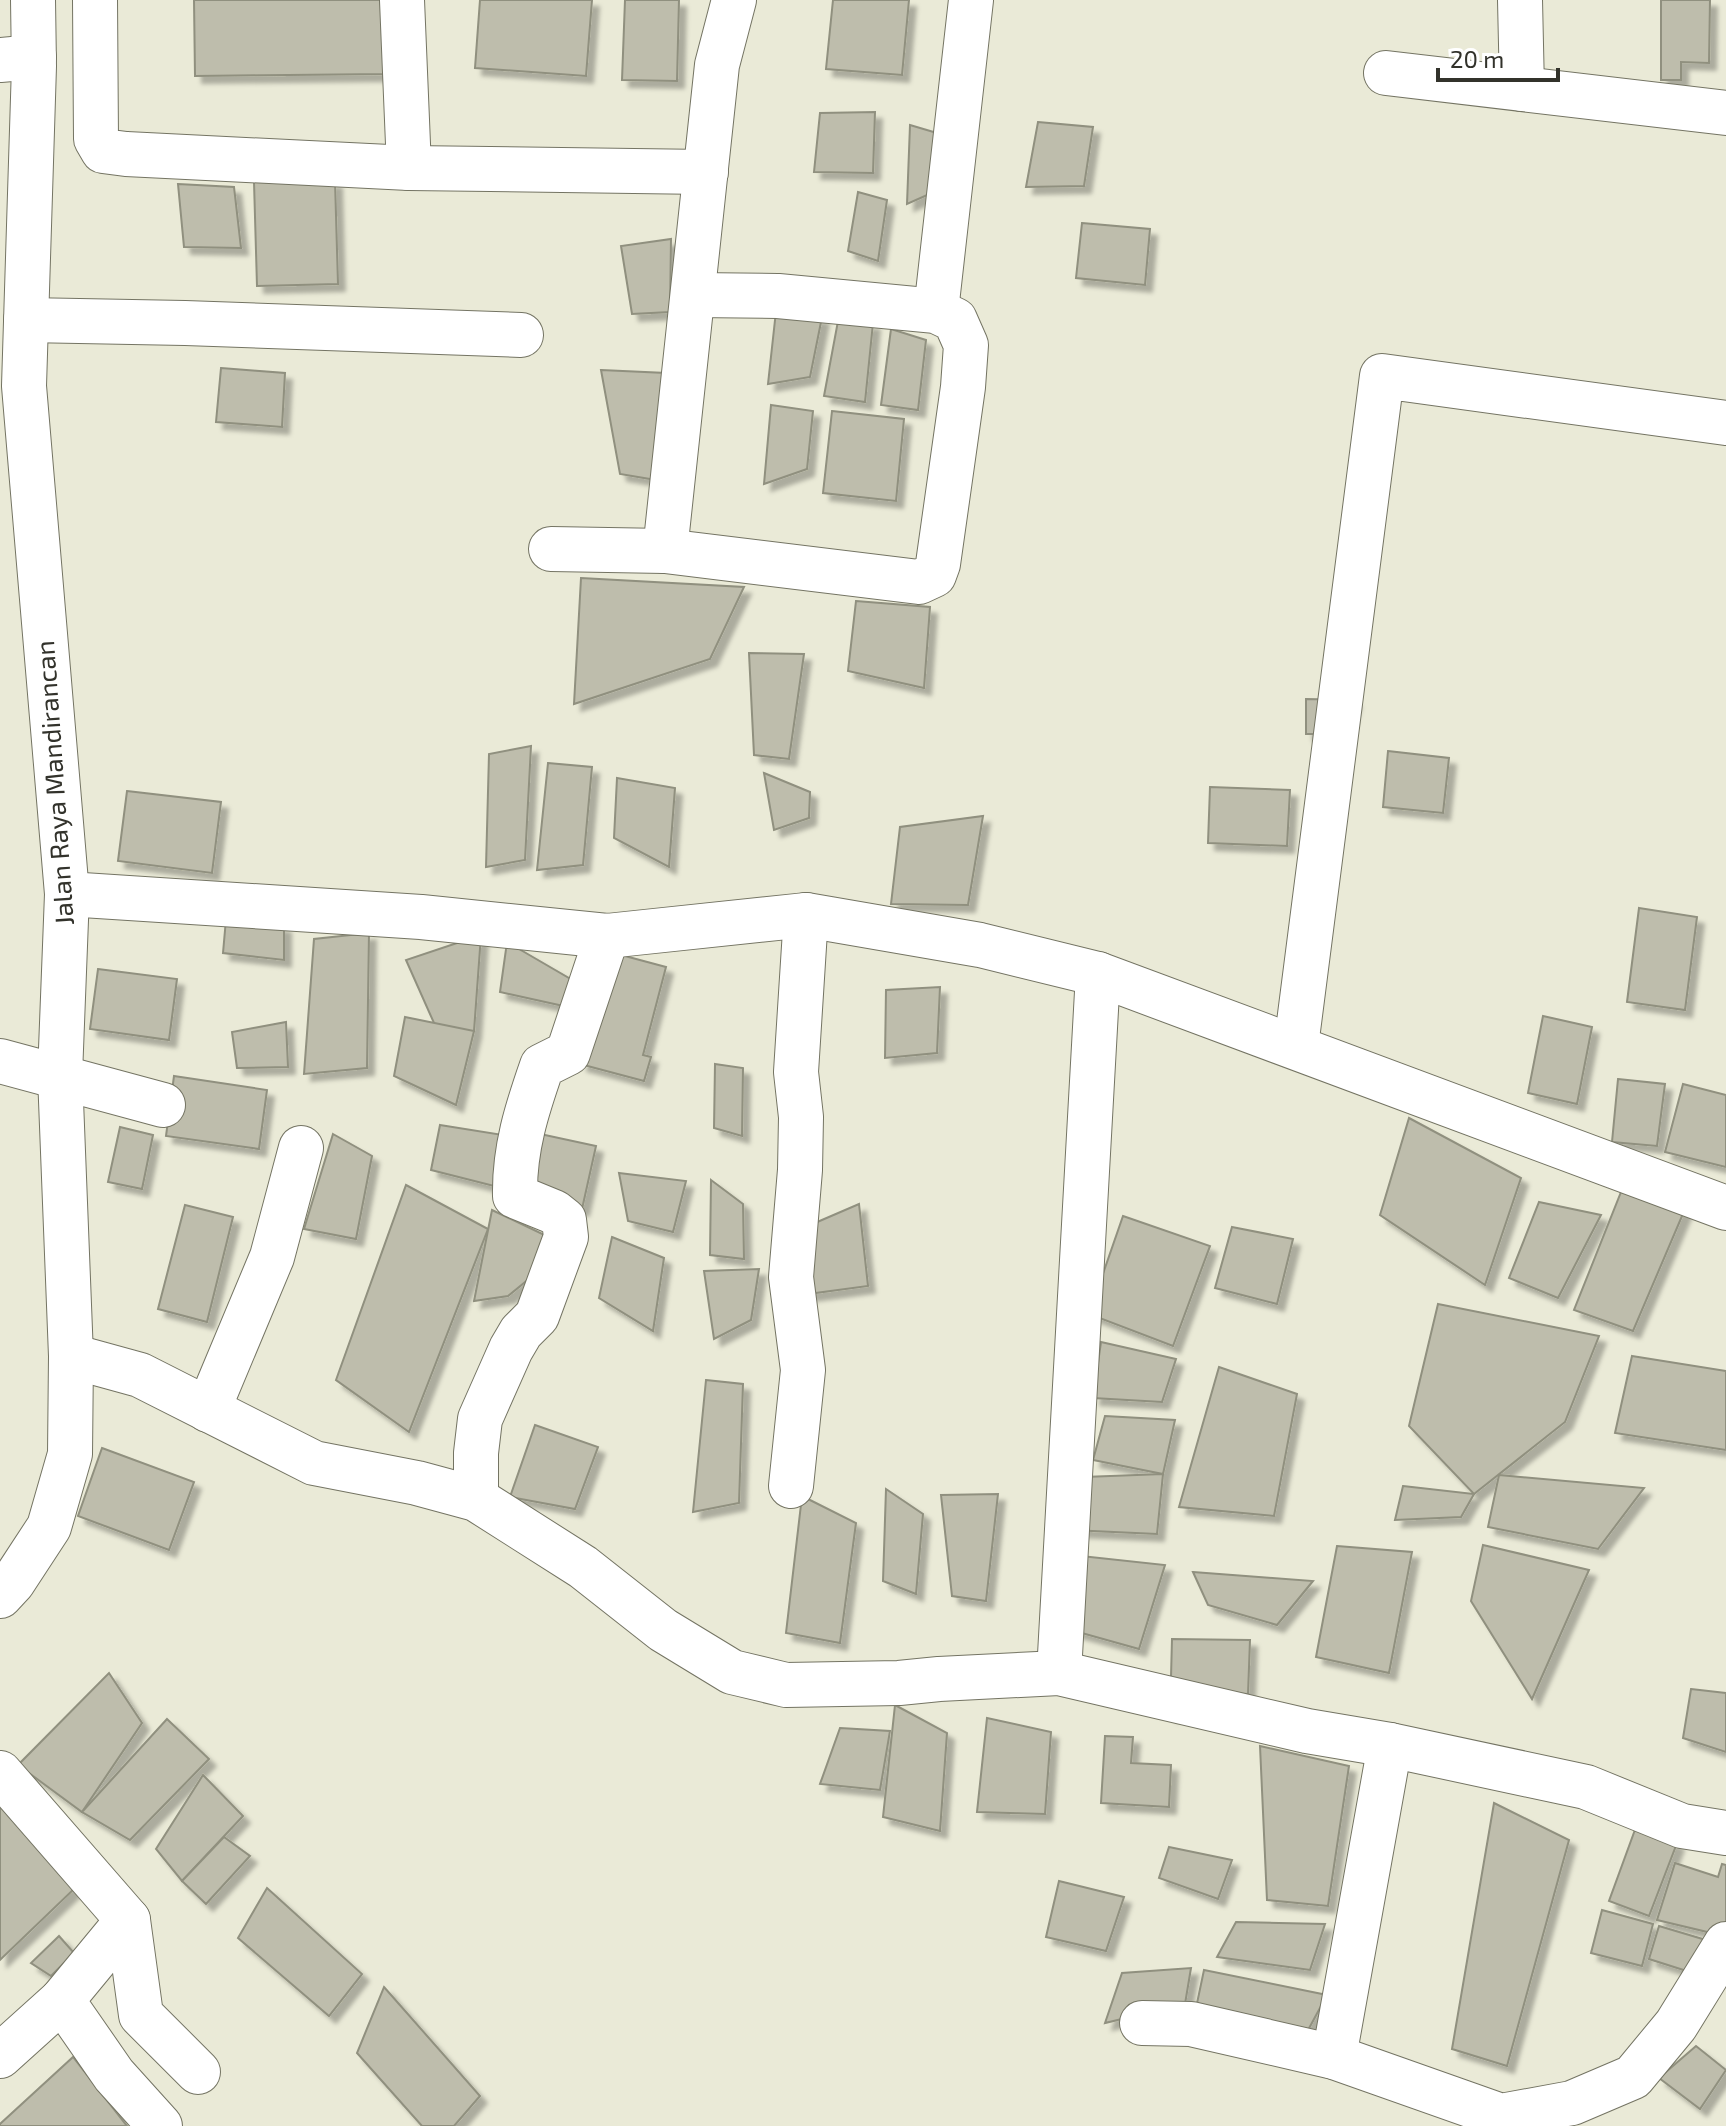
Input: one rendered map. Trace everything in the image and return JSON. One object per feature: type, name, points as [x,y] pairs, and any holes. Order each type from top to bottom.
[{"type":"street","name":"Jalan Raya Mandirancan","points":[[0,1596],[13,1582],[49,1527],[70,1454],[71,1356],[60,1075],[67,894],[12,387],[26,320],[17,59],[33,0]]},
{"type":"street","points":[[95,0],[96,139],[103,151],[409,168],[706,172]]},
{"type":"street","points":[[402,0],[409,168]]},
{"type":"street","points":[[707,0],[717,65]]},
{"type":"street","points":[[665,551],[717,65],[734,0]]},
{"type":"street","points":[[936,311],[971,0]]},
{"type":"street","points":[[1520,0],[1522,89]]},
{"type":"street","points":[[1386,73],[1726,113]]},
{"type":"street","points":[[551,549],[665,551],[919,582],[934,575],[959,417],[966,345],[955,320],[936,311],[778,296],[694,295]]},
{"type":"street","points":[[26,320],[521,335]]},
{"type":"street","points":[[1296,1046],[1382,376],[1726,423]]},
{"type":"street","points":[[67,894],[421,917],[607,936],[806,915],[980,945],[1098,974],[1726,1208]]},
{"type":"street","points":[[791,1486],[803,1370],[791,1277],[800,1170],[801,1117],[796,1072],[806,915]]},
{"type":"street","points":[[476,1499],[480,1419],[511,1349],[521,1332],[537,1316],[566,1237],[564,1220],[554,1212],[515,1196],[518,1139],[542,1066],[568,1053],[607,936]]},
{"type":"street","points":[[1059,1673],[1098,974]]},
{"type":"street","points":[[0,1061],[163,1105]]},
{"type":"street","points":[[208,1410],[272,1257],[301,1148]]},
{"type":"street","points":[[71,1356],[140,1375],[314,1463],[417,1483],[476,1499],[583,1567],[663,1630],[732,1672],[786,1685],[899,1683],[1059,1673],[1307,1731],[1390,1745],[1586,1787],[1682,1826],[1726,1833]]},
{"type":"street","points":[[1334,2057],[1390,1745]]},
{"type":"street","points":[[0,1773],[128,1920],[141,2015],[198,2072]]},
{"type":"street","points":[[0,2056],[62,2000],[128,1920]]},
{"type":"street","points":[[1142,2023],[1191,2024],[1334,2057],[1502,2121],[1572,2103],[1633,2077],[1676,2025],[1726,1944]]},
{"type":"street","points":[[62,2000],[114,2075],[160,2126]]},
{"type":"building","points":[[194,0],[384,0],[385,74],[195,76]]},
{"type":"building","points":[[480,0],[592,0],[586,76],[475,68]]},
{"type":"building","points":[[625,0],[679,0],[677,81],[622,80]]},
{"type":"building","points":[[833,0],[909,0],[902,75],[826,69]]},
{"type":"building","points":[[1661,0],[1710,0],[1709,63],[1681,62],[1681,80],[1661,80]]},
{"type":"building","points":[[875,112],[873,173],[814,172],[820,113]]},
{"type":"building","points":[[1038,122],[1093,127],[1084,186],[1026,187]]},
{"type":"building","points":[[910,125],[937,133],[934,192],[907,204]]},
{"type":"building","points":[[335,181],[338,284],[257,286],[254,182]]},
{"type":"building","points":[[178,184],[234,187],[241,248],[184,247]]},
{"type":"building","points":[[858,192],[887,200],[878,261],[848,251]]},
{"type":"building","points":[[1082,223],[1150,229],[1145,285],[1076,278]]},
{"type":"building","points":[[671,239],[670,312],[632,314],[621,246]]},
{"type":"building","points":[[776,311],[822,317],[810,377],[768,384]]},
{"type":"building","points":[[838,321],[873,323],[865,402],[824,396]]},
{"type":"building","points":[[891,329],[926,340],[918,410],[881,405]]},
{"type":"building","points":[[221,368],[285,373],[282,427],[216,422]]},
{"type":"building","points":[[601,370],[666,373],[656,480],[620,474]]},
{"type":"building","points":[[771,405],[813,411],[807,469],[764,484]]},
{"type":"building","points":[[832,411],[904,419],[896,501],[823,493]]},
{"type":"building","points":[[581,578],[744,587],[710,659],[574,704]]},
{"type":"building","points":[[856,601],[930,607],[924,688],[848,671]]},
{"type":"building","points":[[749,653],[804,654],[789,759],[754,755]]},
{"type":"building","points":[[1306,699],[1354,700],[1344,734],[1306,734]]},
{"type":"building","points":[[531,746],[525,860],[486,867],[489,754]]},
{"type":"building","points":[[1388,751],[1449,758],[1443,813],[1383,807]]},
{"type":"building","points":[[548,763],[592,767],[583,865],[537,870]]},
{"type":"building","points":[[764,773],[810,792],[809,818],[774,830]]},
{"type":"building","points":[[617,778],[675,788],[669,867],[614,838]]},
{"type":"building","points":[[1210,787],[1290,790],[1287,846],[1208,843]]},
{"type":"building","points":[[127,791],[221,802],[212,873],[118,861]]},
{"type":"building","points":[[983,816],[968,905],[891,904],[900,827]]},
{"type":"building","points":[[1639,908],[1697,917],[1685,1010],[1627,1002]]},
{"type":"building","points":[[226,919],[284,926],[284,960],[223,953]]},
{"type":"building","points":[[369,933],[367,1068],[304,1074],[314,939]]},
{"type":"building","points":[[481,935],[474,1031],[438,1032],[406,960]]},
{"type":"building","points":[[507,942],[574,981],[568,1007],[500,992]]},
{"type":"building","points":[[610,952],[666,967],[643,1055],[651,1057],[644,1081],[580,1064]]},
{"type":"building","points":[[98,969],[177,979],[169,1040],[90,1029]]},
{"type":"building","points":[[940,987],[937,1053],[885,1058],[886,990]]},
{"type":"building","points":[[1543,1016],[1592,1027],[1577,1104],[1528,1093]]},
{"type":"building","points":[[405,1017],[474,1031],[456,1105],[394,1076]]},
{"type":"building","points":[[286,1022],[288,1067],[237,1068],[232,1032]]},
{"type":"building","points":[[715,1064],[743,1068],[742,1136],[714,1128]]},
{"type":"building","points":[[174,1076],[267,1090],[259,1149],[166,1136]]},
{"type":"building","points":[[1618,1079],[1665,1084],[1657,1146],[1612,1142]]},
{"type":"building","points":[[1683,1084],[1726,1095],[1726,1167],[1665,1152]]},
{"type":"building","points":[[1409,1118],[1521,1178],[1485,1285],[1380,1215]]},
{"type":"building","points":[[440,1125],[503,1135],[498,1187],[431,1170]]},
{"type":"building","points":[[120,1127],[153,1135],[142,1189],[108,1182]]},
{"type":"building","points":[[531,1132],[596,1146],[582,1209],[517,1194]]},
{"type":"building","points":[[333,1134],[372,1156],[356,1239],[304,1229]]},
{"type":"building","points":[[619,1173],[686,1181],[673,1232],[628,1221]]},
{"type":"building","points":[[711,1180],[743,1204],[744,1259],[710,1255]]},
{"type":"building","points":[[406,1185],[488,1229],[409,1432],[336,1380]]},
{"type":"building","points":[[1623,1187],[1685,1209],[1633,1331],[1574,1310]]},
{"type":"building","points":[[1539,1202],[1601,1215],[1558,1298],[1509,1278]]},
{"type":"building","points":[[859,1204],[868,1286],[808,1294],[808,1226]]},
{"type":"building","points":[[185,1205],[233,1217],[207,1322],[158,1309]]},
{"type":"building","points":[[492,1210],[555,1240],[541,1269],[508,1296],[474,1301]]},
{"type":"building","points":[[1123,1216],[1210,1246],[1173,1346],[1089,1314]]},
{"type":"building","points":[[1232,1227],[1293,1239],[1277,1304],[1215,1288]]},
{"type":"building","points":[[612,1237],[664,1258],[653,1331],[599,1298]]},
{"type":"building","points":[[759,1269],[751,1320],[714,1339],[704,1271]]},
{"type":"building","points":[[1438,1304],[1599,1336],[1565,1422],[1474,1494],[1409,1426]]},
{"type":"building","points":[[1101,1342],[1176,1359],[1162,1402],[1093,1398]]},
{"type":"building","points":[[1632,1356],[1726,1371],[1726,1450],[1615,1433]]},
{"type":"building","points":[[1219,1367],[1297,1394],[1274,1516],[1179,1507]]},
{"type":"building","points":[[706,1380],[743,1384],[739,1503],[693,1512]]},
{"type":"building","points":[[1105,1416],[1175,1420],[1163,1474],[1093,1460]]},
{"type":"building","points":[[535,1425],[598,1447],[575,1509],[510,1497]]},
{"type":"building","points":[[102,1448],[194,1482],[169,1550],[78,1516]]},
{"type":"building","points":[[1163,1474],[1157,1534],[1071,1530],[1084,1477]]},
{"type":"building","points":[[1499,1475],[1644,1488],[1598,1549],[1488,1527]]},
{"type":"building","points":[[1403,1486],[1474,1494],[1461,1517],[1395,1520]]},
{"type":"building","points":[[886,1489],[923,1514],[916,1594],[883,1581]]},
{"type":"building","points":[[998,1494],[986,1601],[952,1596],[941,1495]]},
{"type":"building","points":[[802,1496],[856,1523],[840,1643],[786,1633]]},
{"type":"building","points":[[1483,1545],[1589,1570],[1532,1699],[1471,1601]]},
{"type":"building","points":[[1337,1546],[1412,1552],[1389,1673],[1316,1657]]},
{"type":"building","points":[[1081,1556],[1165,1565],[1139,1649],[1071,1630]]},
{"type":"building","points":[[1193,1572],[1313,1581],[1277,1625],[1208,1605]]},
{"type":"building","points":[[1172,1639],[1250,1640],[1248,1694],[1209,1693],[1170,1715]]},
{"type":"building","points":[[109,1673],[142,1723],[82,1812],[18,1765]]},
{"type":"building","points":[[1691,1689],[1726,1693],[1726,1752],[1683,1738]]},
{"type":"building","points":[[895,1705],[947,1733],[940,1831],[883,1817]]},
{"type":"building","points":[[987,1718],[1051,1732],[1045,1814],[977,1812]]},
{"type":"building","points":[[167,1719],[209,1759],[130,1840],[82,1812]]},
{"type":"building","points":[[840,1728],[890,1731],[880,1790],[820,1784]]},
{"type":"building","points":[[1105,1736],[1133,1737],[1131,1763],[1171,1765],[1169,1807],[1101,1803]]},
{"type":"building","points":[[1260,1746],[1349,1766],[1328,1906],[1267,1900]]},
{"type":"building","points":[[203,1775],[243,1816],[182,1881],[156,1849]]},
{"type":"building","points":[[0,1801],[74,1889],[0,1960]]},
{"type":"building","points":[[1494,1803],[1569,1840],[1507,2066],[1452,2049]]},
{"type":"building","points":[[1636,1827],[1677,1843],[1649,1916],[1609,1901]]},
{"type":"building","points":[[224,1837],[250,1856],[206,1904],[182,1881]]},
{"type":"building","points":[[1169,1847],[1232,1860],[1218,1899],[1159,1878]]},
{"type":"building","points":[[1675,1863],[1718,1877],[1722,1864],[1726,1865],[1726,1926],[1720,1935],[1657,1920]]},
{"type":"building","points":[[1059,1881],[1124,1897],[1106,1951],[1046,1937]]},
{"type":"building","points":[[267,1888],[362,1974],[329,2016],[238,1938]]},
{"type":"building","points":[[1602,1910],[1653,1924],[1642,1966],[1591,1953]]},
{"type":"building","points":[[1236,1922],[1325,1924],[1310,1970],[1217,1957]]},
{"type":"building","points":[[1659,1926],[1706,1940],[1696,1974],[1649,1959]]},
{"type":"building","points":[[59,1936],[74,1953],[51,1976],[31,1963]]},
{"type":"building","points":[[1191,1968],[1185,2004],[1105,2023],[1122,1973]]},
{"type":"building","points":[[1204,1970],[1327,1995],[1307,2032],[1196,2008]]},
{"type":"building","points":[[384,1987],[480,2096],[454,2126],[422,2126],[357,2053]]},
{"type":"building","points":[[1696,2046],[1726,2070],[1700,2109],[1659,2078]]},
{"type":"building","points":[[73,2057],[127,2126],[0,2126],[0,2124]]}]
